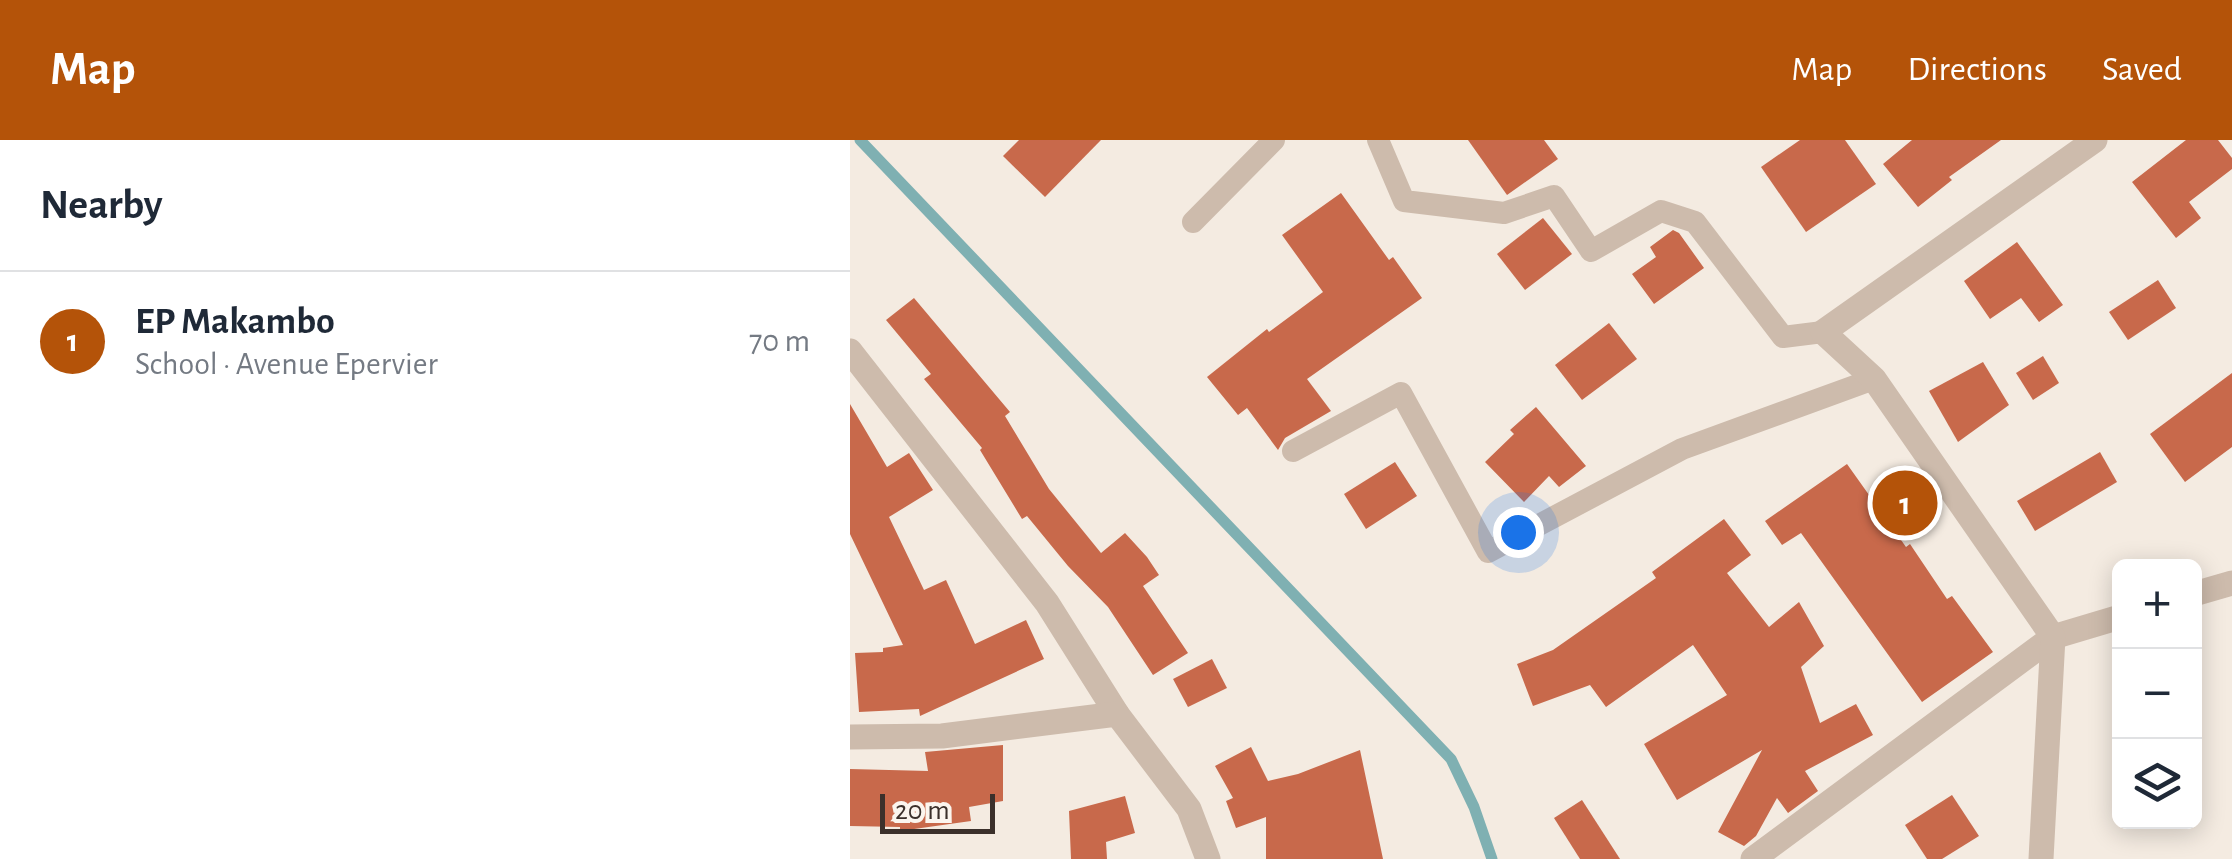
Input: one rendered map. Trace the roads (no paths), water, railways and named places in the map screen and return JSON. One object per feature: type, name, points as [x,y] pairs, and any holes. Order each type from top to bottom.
[{"type":"street","points":[[2041,859],[2053,637],[1874,379],[1822,332],[2095,140]]},
{"type":"street","points":[[850,350],[1048,602],[1116,714],[1190,808],[1208,859]]},
{"type":"street","points":[[2202,592],[2232,583]]},
{"type":"street","points":[[1753,859],[2053,637],[2112,619]]},
{"type":"street","points":[[850,736],[942,736],[1116,714]]},
{"type":"lane","points":[[1193,222],[1274,140]]},
{"type":"lane","points":[[1378,140],[1404,201],[1504,214],[1554,196],[1591,251],[1660,211],[1695,222],[1783,338],[1822,332]]},
{"type":"lane","points":[[1292,451],[1401,393],[1488,552],[1682,449],[1874,379]]},
{"type":"waterway","points":[[860,140],[1451,759],[1474,807],[1492,859]]},
{"type":"place","name":"EP Makambo","points":[[1905,503]]}]
